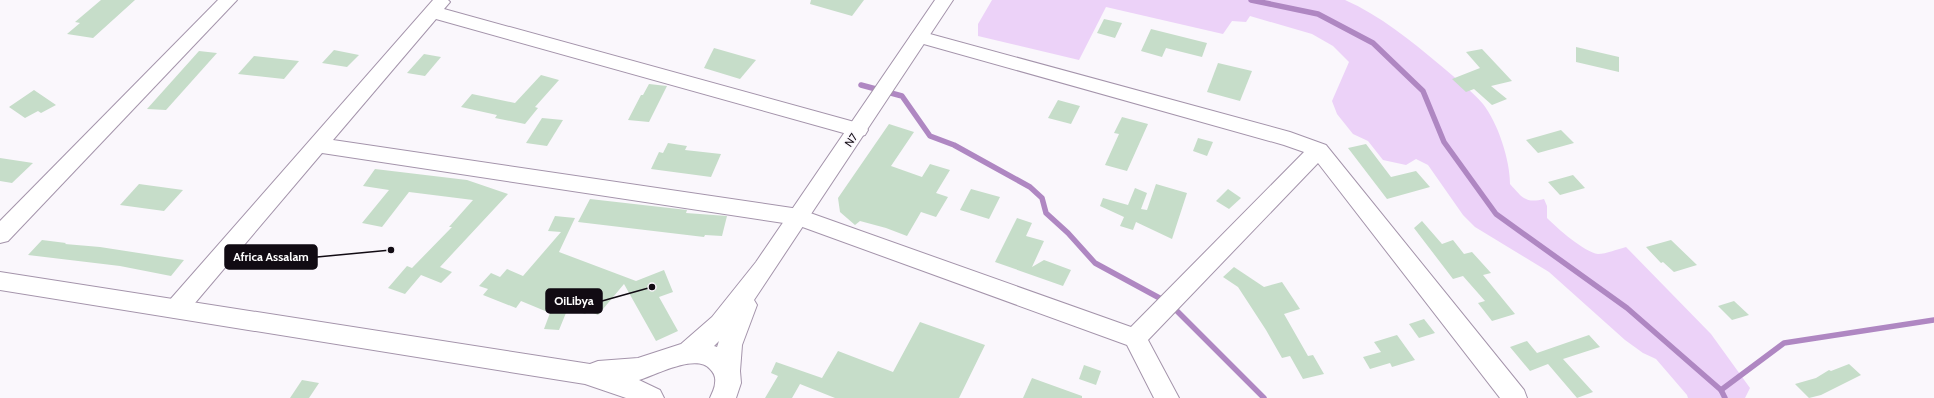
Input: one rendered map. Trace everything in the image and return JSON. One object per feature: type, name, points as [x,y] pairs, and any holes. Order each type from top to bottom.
[{"type":"main road","name":"N7","points":[[756,280],[858,130],[942,0]]},
{"type":"main road","points":[[651,398],[650,385],[656,372],[711,335],[756,280]]},
{"type":"main road","points":[[723,397],[728,383],[727,371],[730,345],[734,329],[756,280]]},
{"type":"main road","points":[[0,281],[585,373],[629,387],[651,398]]},
{"type":"main road","points":[[585,373],[637,370],[694,352],[708,354],[720,360],[727,371]]},
{"type":"street","points":[[0,235],[228,0]]},
{"type":"street","points":[[176,309],[438,6],[858,130]]},
{"type":"street","points":[[919,37],[1290,139],[1319,150],[1515,398]]},
{"type":"street","points":[[318,145],[798,217],[1135,338],[1168,398]]},
{"type":"street","points":[[1135,338],[1319,150]]},
{"type":"shaded area","points":[[992,0],[1345,0],[1358,6],[1383,21],[1429,56],[1483,104],[1494,121],[1502,142],[1508,164],[1510,184],[1521,196],[1532,201],[1544,199],[1547,206],[1547,218],[1571,239],[1592,252],[1601,254],[1626,247],[1711,334],[1750,388],[1745,398],[1688,398],[1656,359],[1643,353],[1625,340],[1549,272],[1475,227],[1463,215],[1428,165],[1416,159],[1406,165],[1383,160],[1368,141],[1353,134],[1337,114],[1332,101],[1349,62],[1333,46],[1312,34],[1250,16],[1246,22],[1232,21],[1223,34],[1106,7],[1079,60],[978,36],[978,24]]},
{"type":"building","points":[[101,0],[135,0],[93,38],[67,34],[80,23],[75,22]]},
{"type":"building","points":[[811,0],[864,0],[852,16],[810,4]]},
{"type":"building","points":[[1104,19],[1122,23],[1115,38],[1097,33]]},
{"type":"building","points":[[1151,29],[1207,43],[1202,57],[1166,48],[1162,57],[1141,51]]},
{"type":"building","points":[[1576,47],[1619,57],[1619,72],[1576,62]]},
{"type":"building","points":[[714,48],[756,60],[740,79],[704,68]]},
{"type":"building","points":[[1482,49],[1512,81],[1491,86],[1507,99],[1492,105],[1474,89],[1466,92],[1452,79],[1480,68],[1466,52]]},
{"type":"building","points":[[334,50],[359,55],[347,67],[322,63]]},
{"type":"building","points":[[199,51],[217,53],[166,110],[147,109]]},
{"type":"building","points":[[424,54],[441,57],[425,76],[407,73]]},
{"type":"building","points":[[254,56],[299,61],[284,79],[238,74]]},
{"type":"building","points":[[1218,63],[1252,71],[1240,101],[1207,92]]},
{"type":"building","points":[[541,75],[559,80],[535,107],[538,108],[525,124],[495,118],[497,115],[461,107],[472,94],[515,103]]},
{"type":"building","points":[[649,84],[667,86],[649,122],[628,120],[641,95],[643,95]]},
{"type":"building","points":[[34,90],[56,105],[41,113],[38,111],[25,118],[9,107]]},
{"type":"building","points":[[1058,100],[1080,106],[1071,124],[1048,118]]},
{"type":"building","points":[[1122,117],[1148,124],[1127,171],[1105,165],[1119,134],[1114,133]]},
{"type":"building","points":[[542,118],[563,120],[547,146],[526,143]]},
{"type":"building","points":[[889,124],[914,132],[891,166],[922,177],[930,164],[950,170],[936,193],[948,197],[936,217],[921,212],[907,236],[886,228],[860,221],[855,225],[840,212],[838,198]]},
{"type":"building","points":[[1561,130],[1574,143],[1538,153],[1526,140]]},
{"type":"building","points":[[1198,138],[1213,142],[1207,156],[1193,151]]},
{"type":"building","points":[[668,143],[687,146],[685,150],[721,154],[711,177],[651,169],[659,152],[663,153]]},
{"type":"building","points":[[1366,144],[1391,177],[1416,171],[1430,187],[1387,199],[1348,148]]},
{"type":"building","points":[[0,158],[33,163],[12,183],[0,181]]},
{"type":"building","points":[[375,169],[467,180],[508,194],[440,267],[452,272],[441,283],[421,275],[405,294],[388,288],[407,266],[412,268],[452,227],[449,227],[473,200],[409,192],[382,227],[362,223],[389,190],[363,186]]},
{"type":"building","points":[[1573,175],[1585,188],[1560,195],[1548,182]]},
{"type":"building","points":[[139,184],[183,190],[164,211],[120,205]]},
{"type":"building","points":[[1156,184],[1187,193],[1172,239],[1136,222],[1133,230],[1120,226],[1124,217],[1100,206],[1103,198],[1128,205],[1135,188],[1147,193],[1141,209],[1147,210]]},
{"type":"building","points":[[971,189],[1000,197],[989,219],[960,210]]},
{"type":"building","points":[[1228,189],[1241,198],[1229,209],[1216,201]]},
{"type":"building","points":[[590,199],[687,210],[686,213],[727,216],[722,236],[705,235],[704,237],[578,222]]},
{"type":"building","points":[[555,216],[575,218],[559,252],[636,281],[664,270],[673,292],[659,297],[678,331],[656,341],[624,284],[598,315],[588,311],[585,314],[568,308],[559,330],[544,329],[550,313],[521,301],[516,308],[483,295],[488,289],[479,286],[491,273],[500,277],[507,269],[523,276],[561,232],[548,231]]},
{"type":"building","points":[[1017,218],[1032,223],[1026,236],[1044,241],[1032,267],[1044,260],[1071,270],[1063,286],[995,262]]},
{"type":"building","points":[[1422,221],[1442,244],[1453,240],[1464,254],[1472,252],[1491,273],[1483,275],[1515,314],[1492,321],[1478,303],[1485,301],[1463,276],[1453,279],[1414,228]]},
{"type":"building","points":[[42,240],[184,260],[171,276],[120,266],[28,255]]},
{"type":"building","points":[[1671,240],[1697,265],[1674,272],[1663,262],[1661,263],[1646,247]]},
{"type":"building","points":[[1234,267],[1264,287],[1282,282],[1300,309],[1284,314],[1308,356],[1313,355],[1324,374],[1303,379],[1290,356],[1282,358],[1238,287],[1223,277]]},
{"type":"building","points":[[1734,301],[1749,315],[1732,320],[1718,306]]},
{"type":"building","points":[[1424,319],[1435,333],[1419,338],[1409,324]]},
{"type":"building","points":[[920,322],[985,345],[959,398],[835,398],[800,384],[792,398],[765,398],[778,376],[771,373],[776,362],[822,378],[838,351],[893,372]]},
{"type":"building","points":[[1397,335],[1415,360],[1392,367],[1390,363],[1370,369],[1363,357],[1381,352],[1374,342]]},
{"type":"building","points":[[1589,335],[1600,347],[1563,359],[1593,392],[1577,398],[1548,364],[1530,371],[1510,347],[1527,341],[1537,353]]},
{"type":"building","points":[[1849,364],[1861,375],[1821,395],[1809,398],[1795,384],[1816,378],[1829,370],[1831,371]]},
{"type":"building","points":[[1084,365],[1101,371],[1096,385],[1079,379]]},
{"type":"building","points":[[1032,378],[1082,396],[1082,398],[1023,398]]},
{"type":"building","points":[[302,380],[319,383],[309,398],[290,398]]},
{"type":"waterway","points":[[1251,0],[1318,14],[1373,43],[1423,91],[1444,142],[1496,214],[1627,308],[1721,390]]},
{"type":"waterway","points":[[861,85],[902,96],[930,136],[954,145],[1030,187],[1042,198],[1046,213],[1068,233],[1095,263],[1165,301]]},
{"type":"waterway","points":[[1172,306],[1264,398]]},
{"type":"waterway","points":[[1721,390],[1784,343],[1934,320]]},
{"type":"waterway","points":[[1721,390],[1725,398]]},
{"type":"place","name":"Africa Assalam","points":[[391,250]]},
{"type":"place","name":"OiLibya","points":[[652,287]]}]
